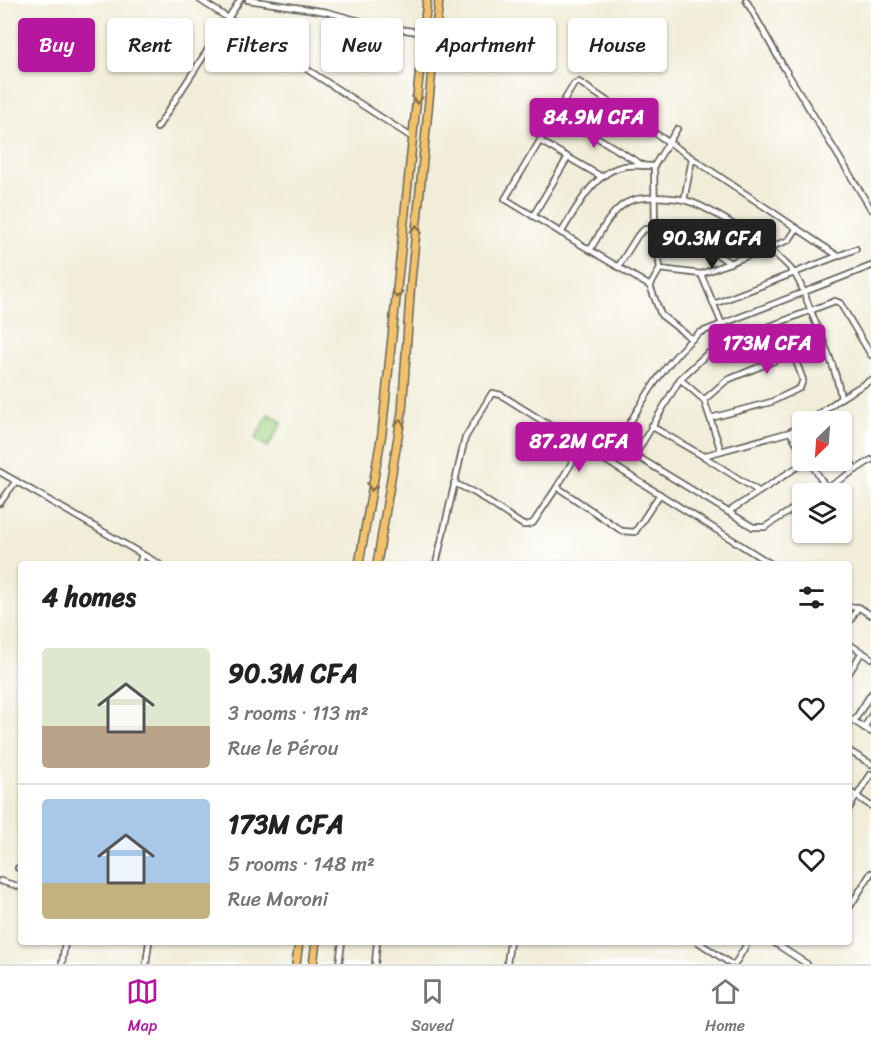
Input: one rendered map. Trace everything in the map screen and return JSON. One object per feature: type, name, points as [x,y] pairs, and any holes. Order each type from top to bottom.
[{"type":"highway","points":[[425,18],[427,0]]},
{"type":"highway","points":[[377,561],[402,412],[411,281],[439,0]]},
{"type":"highway","points":[[360,561],[382,433],[420,72]]},
{"type":"highway","points":[[296,964],[299,945]]},
{"type":"highway","points":[[313,964],[316,945]]},
{"type":"street","points":[[200,0],[412,138]]},
{"type":"street","points":[[157,128],[240,0]]},
{"type":"street","points":[[248,0],[327,12],[375,25],[415,32]]},
{"type":"street","points":[[746,0],[783,66],[871,209]]},
{"type":"street","points":[[692,339],[661,315],[650,285],[505,199],[574,84],[579,81],[838,256]]},
{"type":"street","points":[[556,113],[644,166]]},
{"type":"street","points":[[650,285],[660,269],[655,229],[654,166],[677,129]]},
{"type":"street","points":[[540,141],[602,177]]},
{"type":"street","points":[[533,216],[568,157]]},
{"type":"street","points":[[684,200],[692,159]]},
{"type":"street","points":[[561,233],[586,193],[602,177],[624,166],[654,166]]},
{"type":"street","points":[[590,250],[614,212],[627,201],[654,197],[684,200],[716,214],[768,248],[794,273],[838,379],[840,398]]},
{"type":"street","points":[[660,269],[701,274],[789,240],[797,228]]},
{"type":"street","points":[[618,267],[638,235],[645,229],[690,237],[730,263]]},
{"type":"street","points":[[714,304],[856,249]]},
{"type":"street","points":[[611,454],[663,370],[699,333],[871,266]]},
{"type":"street","points":[[701,274],[722,324]]},
{"type":"street","points":[[792,509],[765,527],[759,529],[753,527],[638,457],[639,447],[680,379],[707,354],[729,342],[835,301],[840,303],[871,355]]},
{"type":"street","points":[[704,400],[727,380],[823,341]]},
{"type":"street","points":[[711,418],[771,402],[801,387],[803,380],[793,353]]},
{"type":"street","points":[[680,379],[704,400],[721,451]]},
{"type":"street","points":[[822,411],[871,380]]},
{"type":"street","points":[[437,561],[465,438],[492,393],[501,394],[766,561]]},
{"type":"street","points":[[651,426],[758,491]]},
{"type":"street","points":[[703,456],[790,432],[792,435]]},
{"type":"street","points":[[454,483],[475,493],[523,525],[528,525],[533,523],[582,446]]},
{"type":"street","points":[[839,483],[871,460]]},
{"type":"street","points":[[852,464],[856,470]]},
{"type":"street","points":[[728,512],[792,470]]},
{"type":"street","points":[[0,472],[153,561]]},
{"type":"street","points":[[0,503],[16,482]]},
{"type":"street","points":[[557,487],[622,531],[631,533],[635,532],[660,494]]},
{"type":"street","points":[[140,561],[142,555]]},
{"type":"street","points":[[852,607],[858,607],[871,615]]},
{"type":"street","points":[[852,618],[858,607]]},
{"type":"street","points":[[852,646],[871,658]]},
{"type":"street","points":[[852,668],[862,652]]},
{"type":"street","points":[[852,719],[871,694]]},
{"type":"street","points":[[864,728],[871,716]]},
{"type":"street","points":[[852,721],[871,732]]},
{"type":"street","points":[[852,753],[871,764]]},
{"type":"street","points":[[852,804],[871,774]]},
{"type":"street","points":[[852,793],[871,806]]},
{"type":"street","points":[[852,903],[871,873]]},
{"type":"street","points":[[0,881],[18,886]]},
{"type":"street","points":[[62,964],[65,945]]},
{"type":"street","points":[[146,964],[149,945]]},
{"type":"street","points":[[339,964],[342,945]]},
{"type":"street","points":[[375,964],[377,945]]},
{"type":"street","points":[[507,964],[510,945]]},
{"type":"street","points":[[703,945],[733,964],[746,945]]},
{"type":"street","points":[[778,945],[807,964]]},
{"type":"green space","points":[[269,414],[282,422],[268,447],[255,439]]}]
